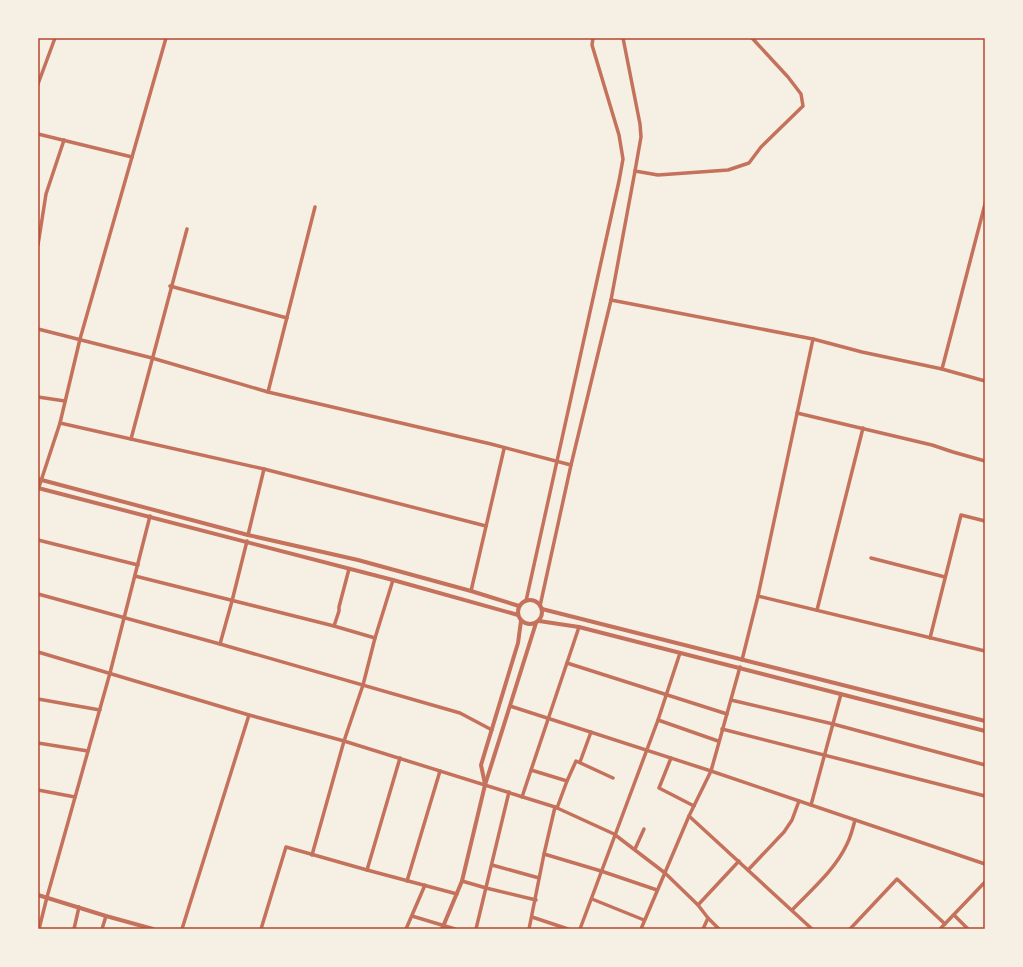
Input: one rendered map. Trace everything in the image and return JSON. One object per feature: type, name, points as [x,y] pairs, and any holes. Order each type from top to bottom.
[{"type":"street","points":[[38,84],[40,72],[56,38]]},
{"type":"street","points":[[166,38],[80,339],[60,423],[40,479],[38,489],[247,541],[518,615]]},
{"type":"street","points":[[526,601],[558,462],[623,159],[619,135],[592,45],[593,38]]},
{"type":"street","points":[[442,927],[462,881],[485,785],[537,622],[542,613],[541,608],[571,465],[611,300],[636,171],[641,137],[640,124],[623,38]]},
{"type":"street","points":[[636,171],[658,175],[728,170],[738,167],[749,162],[803,106],[801,94],[788,77],[752,38]]},
{"type":"street","points":[[38,134],[132,157]]},
{"type":"street","points":[[38,245],[46,194],[64,140]]},
{"type":"street","points":[[942,369],[985,204]]},
{"type":"street","points":[[268,392],[315,207]]},
{"type":"street","points":[[131,439],[170,286],[187,229]]},
{"type":"street","points":[[170,286],[287,318]]},
{"type":"street","points":[[611,300],[813,339],[862,352],[985,380]]},
{"type":"street","points":[[38,329],[152,358],[268,392],[491,444],[504,449],[571,465]]},
{"type":"street","points":[[742,660],[758,596],[813,339]]},
{"type":"street","points":[[38,397],[65,401]]},
{"type":"street","points":[[797,413],[932,445],[985,460]]},
{"type":"street","points":[[60,423],[264,469],[486,526]]},
{"type":"street","points":[[817,610],[863,428]]},
{"type":"street","points":[[471,591],[504,449]]},
{"type":"street","points":[[248,535],[264,469]]},
{"type":"street","points":[[40,479],[248,535],[358,560],[471,591],[519,606]]},
{"type":"street","points":[[930,638],[962,515],[985,521]]},
{"type":"street","points":[[39,929],[46,897],[110,673],[150,516]]},
{"type":"street","points":[[38,540],[138,565]]},
{"type":"street","points":[[220,644],[247,541]]},
{"type":"street","points":[[871,558],[946,577]]},
{"type":"street","points":[[334,626],[349,569]]},
{"type":"street","points":[[135,576],[334,626],[375,638]]},
{"type":"street","points":[[312,855],[344,741],[363,685],[375,638],[393,580]]},
{"type":"street","points":[[38,594],[220,644],[460,713],[492,730]]},
{"type":"street","points":[[758,596],[985,651]]},
{"type":"street","points":[[485,785],[481,764],[518,643],[521,622],[518,615],[519,606],[526,601],[534,601],[541,608],[985,721]]},
{"type":"street","points":[[521,622],[528,625],[537,622],[579,627],[985,730]]},
{"type":"street","points":[[522,797],[579,627]]},
{"type":"street","points":[[38,652],[248,715],[344,741],[556,807],[614,834],[635,849],[665,872],[698,905],[719,929]]},
{"type":"street","points":[[580,929],[614,834],[658,720],[680,653]]},
{"type":"street","points":[[567,664],[726,714]]},
{"type":"street","points":[[641,929],[689,816],[711,771],[718,741],[740,667]]},
{"type":"street","points":[[811,805],[826,755],[841,694]]},
{"type":"street","points":[[38,699],[100,710]]},
{"type":"street","points":[[731,700],[833,724],[985,765]]},
{"type":"street","points":[[510,706],[711,771],[985,864]]},
{"type":"street","points":[[182,929],[248,715]]},
{"type":"street","points":[[658,720],[718,741]]},
{"type":"street","points":[[722,729],[985,796]]},
{"type":"street","points":[[580,762],[591,732]]},
{"type":"street","points":[[38,743],[88,751]]},
{"type":"street","points":[[367,870],[400,758]]},
{"type":"street","points":[[671,758],[659,788],[694,806]]},
{"type":"street","points":[[529,929],[544,854],[556,807],[576,761],[613,778]]},
{"type":"street","points":[[531,770],[566,781]]},
{"type":"street","points":[[407,881],[440,771]]},
{"type":"street","points":[[38,790],[75,797]]},
{"type":"street","points":[[476,929],[509,792]]},
{"type":"street","points":[[748,870],[784,832],[792,820],[799,801]]},
{"type":"street","points":[[689,816],[812,929]]},
{"type":"street","points":[[792,910],[830,870],[840,856],[848,843],[855,820]]},
{"type":"street","points":[[635,849],[644,829]]},
{"type":"street","points":[[261,929],[286,847],[457,894]]},
{"type":"street","points":[[544,854],[657,890]]},
{"type":"street","points":[[698,905],[739,861]]},
{"type":"street","points":[[492,865],[539,878]]},
{"type":"street","points":[[850,929],[896,879],[945,924]]},
{"type":"street","points":[[462,881],[536,900]]},
{"type":"street","points":[[940,929],[985,882]]},
{"type":"street","points":[[406,929],[425,885]]},
{"type":"street","points":[[38,895],[153,929]]},
{"type":"street","points":[[592,899],[644,920]]},
{"type":"street","points":[[74,929],[79,907]]},
{"type":"street","points":[[954,915],[968,929]]},
{"type":"street","points":[[102,929],[106,916]]},
{"type":"street","points":[[412,916],[442,927],[454,929]]},
{"type":"street","points":[[532,917],[568,929]]},
{"type":"street","points":[[703,929],[708,918]]}]
